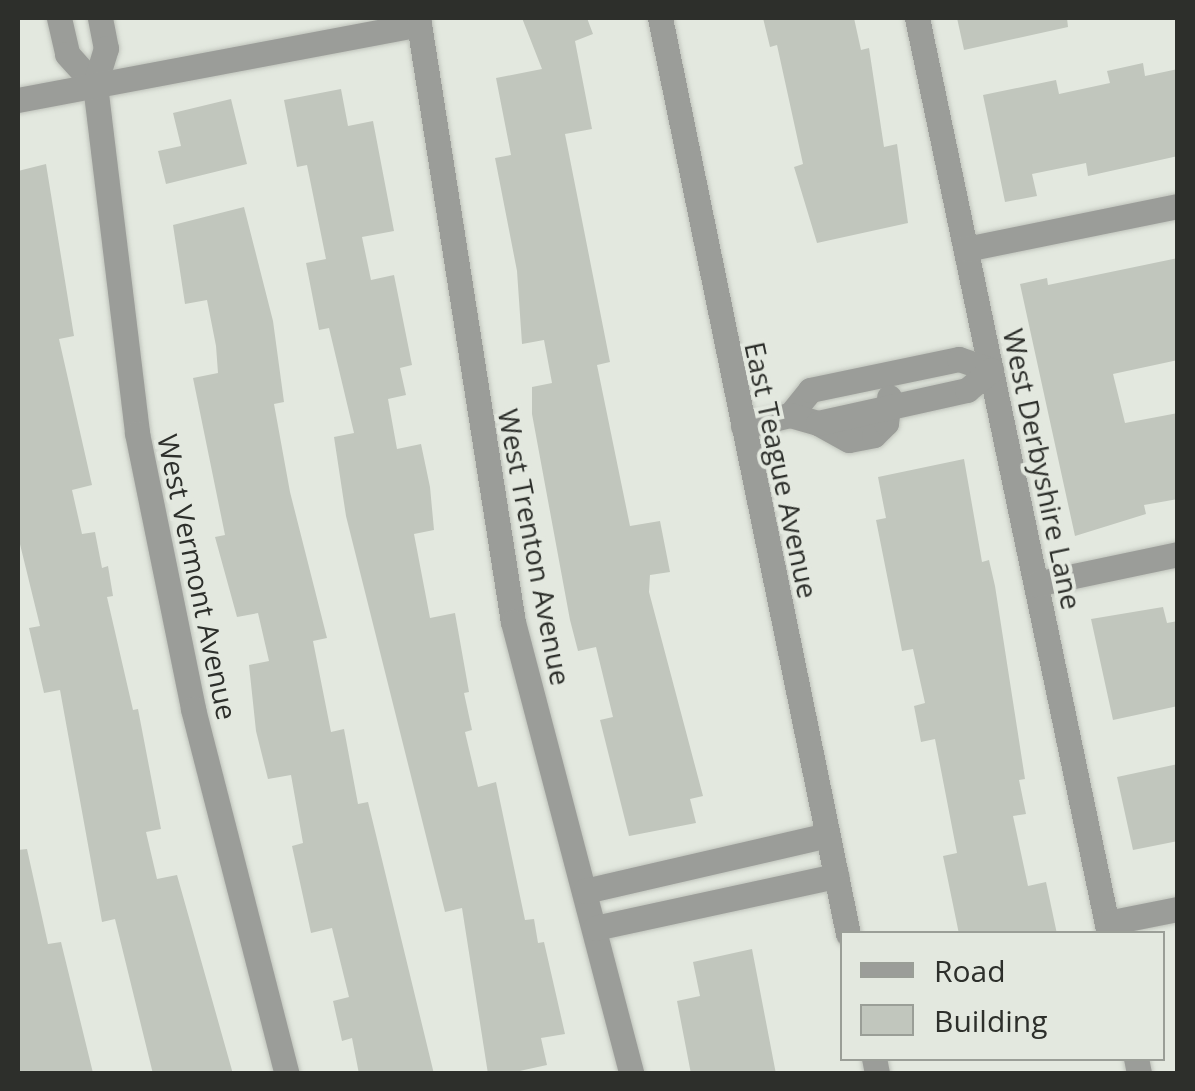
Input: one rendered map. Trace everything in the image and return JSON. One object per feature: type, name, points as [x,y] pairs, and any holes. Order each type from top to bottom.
[{"type":"street","name":"West Vermont Avenue","points":[[60,18],[67,54],[94,85]]},
{"type":"street","name":"West Vermont Avenue","points":[[100,18],[106,48],[94,85],[137,433],[192,708],[286,1074]]},
{"type":"street","name":"East Teague Avenue","points":[[660,18],[847,931]]},
{"type":"street","name":"West Derbyshire Lane","points":[[917,18],[1108,928]]},
{"type":"street","name":"West Trenton Avenue","points":[[94,85],[419,24],[514,622],[632,1074]]},
{"type":"street","points":[[18,100],[94,85]]},
{"type":"street","points":[[966,249],[1178,206]]},
{"type":"street","points":[[790,415],[810,390],[959,359],[991,370]]},
{"type":"street","points":[[743,426],[790,415],[818,424],[968,390],[991,370]]},
{"type":"street","points":[[884,374],[891,407]]},
{"type":"street","points":[[1036,584],[1178,554]]},
{"type":"street","points":[[585,891],[827,835]]},
{"type":"street","points":[[595,928],[836,876]]},
{"type":"street","points":[[1108,928],[1178,909]]},
{"type":"building","points":[[522,18],[587,18],[593,34],[575,41],[592,129],[565,134],[610,362],[597,365],[630,526],[660,521],[670,572],[650,575],[649,592],[703,796],[690,799],[696,823],[629,836],[600,720],[613,717],[596,647],[578,651],[570,620],[532,414],[532,387],[552,383],[544,340],[522,344],[517,271],[495,158],[511,155],[496,78],[542,69]]},
{"type":"building","points":[[763,18],[854,18],[861,50],[869,48],[884,147],[897,144],[908,223],[817,243],[794,167],[803,164],[777,45],[770,47]]},
{"type":"building","points":[[957,18],[1067,18],[1068,27],[964,50]]},
{"type":"building","points":[[1143,63],[1145,76],[1178,69],[1178,156],[1088,176],[1086,163],[1032,174],[1037,196],[1005,202],[983,95],[1056,80],[1059,94],[1110,83],[1107,71]]},
{"type":"building","points":[[341,89],[348,126],[373,121],[394,231],[362,237],[371,280],[394,275],[412,365],[400,368],[406,395],[388,399],[397,449],[421,444],[430,487],[434,530],[414,534],[430,618],[455,613],[469,692],[464,693],[472,730],[465,732],[478,787],[496,782],[525,920],[534,919],[538,943],[544,942],[565,1034],[541,1038],[547,1065],[506,1074],[488,1074],[462,908],[445,912],[346,516],[334,437],[354,433],[329,328],[319,330],[306,263],[326,259],[307,165],[297,167],[284,100]]},
{"type":"building","points":[[231,99],[247,164],[166,184],[158,151],[181,146],[173,113]]},
{"type":"building","points":[[46,164],[74,336],[59,339],[92,485],[72,490],[82,534],[95,532],[102,568],[108,566],[113,596],[107,597],[133,710],[138,709],[161,829],[146,832],[157,879],[177,875],[233,1074],[153,1074],[115,919],[102,922],[60,690],[44,693],[29,628],[40,626],[18,536],[18,171]]},
{"type":"building","points":[[244,207],[273,321],[284,402],[274,404],[290,492],[327,638],[313,641],[331,732],[344,729],[358,804],[368,802],[434,1074],[359,1074],[352,1038],[342,1041],[333,1001],[349,997],[332,928],[311,933],[292,846],[303,843],[291,775],[268,779],[256,731],[249,665],[269,661],[258,613],[237,617],[215,537],[225,535],[193,378],[218,373],[216,346],[207,300],[185,304],[173,225]]},
{"type":"building","points":[[1178,258],[1178,360],[1113,374],[1125,423],[1178,413],[1178,499],[1144,505],[1146,514],[1075,536],[1020,284],[1047,278],[1048,285]]},
{"type":"building","points":[[964,459],[982,562],[989,560],[995,586],[1025,779],[1019,780],[1026,814],[1013,816],[1028,886],[1046,882],[1056,931],[958,931],[943,856],[957,853],[935,739],[921,742],[914,706],[925,703],[913,649],[902,651],[876,520],[886,518],[878,477]]},
{"type":"building","points":[[1163,607],[1167,623],[1178,621],[1178,706],[1113,720],[1091,619]]},
{"type":"building","points":[[1178,764],[1178,841],[1133,850],[1117,777]]},
{"type":"building","points":[[27,849],[48,944],[61,942],[93,1073],[18,1073],[18,850]]},
{"type":"building","points":[[752,949],[776,1074],[691,1074],[677,1001],[700,996],[693,962]]}]
